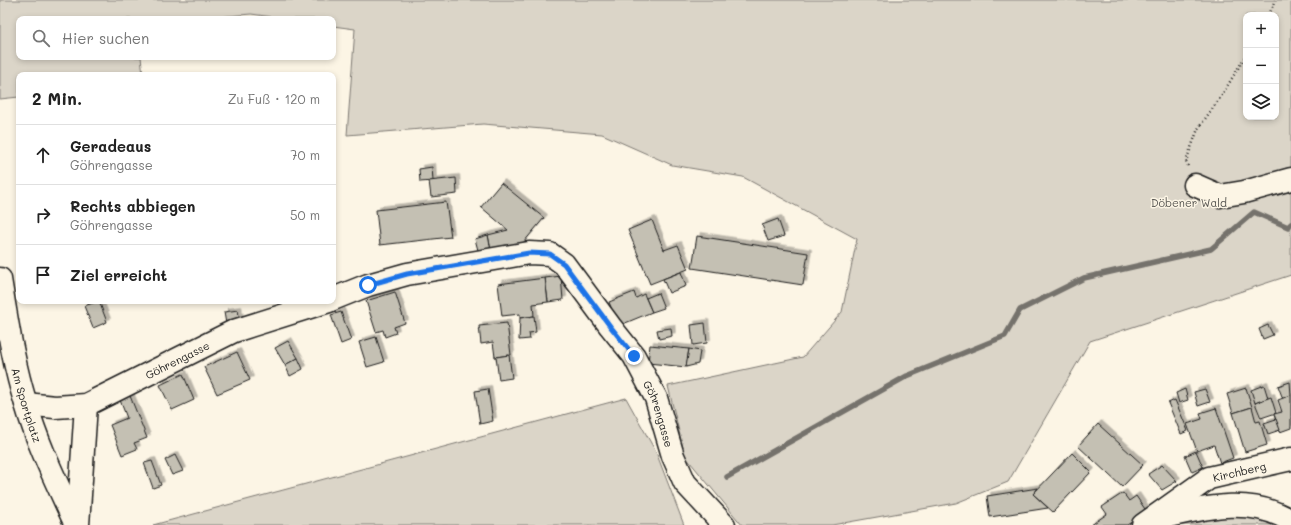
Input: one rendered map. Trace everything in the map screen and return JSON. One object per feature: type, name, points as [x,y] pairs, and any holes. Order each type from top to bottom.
[{"type":"street","points":[[1195,185],[1220,196],[1244,192],[1291,179]]},
{"type":"street","name":"Göhrengasse","points":[[336,298],[368,285],[407,274],[529,253],[550,254],[564,264],[634,356],[656,398],[673,456],[686,482],[724,525]]},
{"type":"street","name":"Am Sportplatz","points":[[0,279],[11,345],[26,404],[41,449],[77,525]]},
{"type":"street","name":"Göhrengasse","points":[[26,404],[55,407],[86,405],[234,331],[320,304]]},
{"type":"street","points":[[77,525],[86,405]]},
{"type":"street","name":"Kirchberg","points":[[1147,522],[1210,478],[1291,459]]},
{"type":"street","name":"Kirchberg","points":[[1147,522],[1219,505],[1246,506],[1280,514],[1291,521]]},
{"type":"path","points":[[1270,12],[1275,0]]},
{"type":"path","points":[[1195,185],[1186,161],[1198,129],[1243,60]]},
{"type":"green space","name":"Döbener Wald","points":[[0,0],[1291,0],[1291,275],[1090,341],[1008,482],[956,503],[832,525],[742,525],[685,456],[668,386],[803,357],[842,312],[857,239],[743,177],[672,165],[602,134],[483,124],[347,135],[355,29],[336,26],[336,16],[265,16],[251,14],[229,16],[16,16],[16,60],[141,60],[143,72],[16,72],[16,97],[0,99]]},
{"type":"green space","points":[[626,398],[656,452],[684,525],[153,525]]},
{"type":"green space","points":[[1217,509],[1289,525],[1150,525]]},
{"type":"building","points":[[432,167],[433,181],[420,182],[419,169]]},
{"type":"building","points":[[456,178],[457,194],[431,197],[429,181]]},
{"type":"building","points":[[501,183],[544,218],[523,243],[491,251],[488,235],[508,230],[481,207]]},
{"type":"building","points":[[446,202],[451,237],[380,245],[376,210]]},
{"type":"building","points":[[778,219],[784,236],[768,241],[762,225]]},
{"type":"building","points":[[652,220],[664,250],[678,245],[688,269],[650,284],[628,230]]},
{"type":"building","points":[[488,235],[491,251],[479,254],[475,239]]},
{"type":"building","points":[[697,236],[808,253],[803,285],[692,268]]},
{"type":"building","points":[[681,272],[686,286],[669,293],[663,279]]},
{"type":"building","points":[[561,276],[563,300],[548,302],[545,278]]},
{"type":"building","points":[[545,278],[548,302],[533,304],[534,316],[520,318],[520,314],[502,316],[498,284]]},
{"type":"building","points":[[395,292],[405,323],[394,327],[396,333],[385,337],[383,330],[376,332],[366,301]]},
{"type":"building","points":[[634,292],[636,298],[644,294],[652,312],[618,326],[609,302]]},
{"type":"building","points":[[658,293],[664,308],[652,312],[646,298]]},
{"type":"building","points":[[90,304],[100,304],[107,322],[93,328],[84,306]]},
{"type":"building","points":[[238,310],[240,322],[226,324],[224,312]]},
{"type":"building","points":[[341,312],[351,340],[341,344],[331,315]]},
{"type":"building","points":[[534,316],[536,332],[529,333],[530,339],[519,340],[520,318]]},
{"type":"building","points":[[507,323],[511,355],[495,357],[493,342],[481,344],[479,326]]},
{"type":"building","points":[[705,323],[707,343],[693,345],[691,325]]},
{"type":"building","points":[[1268,325],[1273,335],[1263,339],[1259,329]]},
{"type":"building","points":[[671,328],[672,336],[659,339],[657,330]]},
{"type":"building","points":[[376,337],[384,362],[367,367],[359,342]]},
{"type":"building","points":[[288,341],[298,358],[285,365],[275,348]]},
{"type":"building","points":[[650,345],[689,349],[686,367],[648,363]]},
{"type":"building","points":[[689,349],[700,351],[698,364],[686,367]]},
{"type":"building","points":[[237,352],[250,380],[217,394],[204,367]]},
{"type":"building","points":[[509,355],[512,378],[499,380],[496,357]]},
{"type":"building","points":[[298,358],[303,369],[290,376],[285,365]]},
{"type":"building","points":[[183,374],[194,400],[172,410],[160,385]]},
{"type":"building","points":[[1290,382],[1291,395],[1283,399],[1278,386]]},
{"type":"building","points":[[1264,385],[1268,398],[1255,403],[1251,390]]},
{"type":"building","points":[[1246,388],[1252,407],[1233,413],[1227,394]]},
{"type":"building","points":[[488,389],[493,421],[480,424],[475,391]]},
{"type":"building","points":[[1185,389],[1188,400],[1179,403],[1176,393]]},
{"type":"building","points":[[1205,389],[1210,402],[1198,406],[1194,392]]},
{"type":"building","points":[[128,391],[147,438],[134,443],[137,449],[122,455],[110,425],[127,418],[118,395]]},
{"type":"building","points":[[1291,395],[1291,428],[1280,432],[1274,414],[1282,412],[1278,400]]},
{"type":"building","points":[[1271,397],[1276,413],[1261,418],[1255,403]]},
{"type":"building","points":[[1175,400],[1188,431],[1181,434],[1168,403]]},
{"type":"building","points":[[1252,407],[1256,422],[1260,421],[1267,445],[1245,452],[1233,413]]},
{"type":"building","points":[[1216,408],[1233,458],[1220,463],[1214,445],[1197,451],[1187,424],[1202,419],[1200,413]]},
{"type":"building","points":[[1276,419],[1280,430],[1268,434],[1264,423]]},
{"type":"building","points":[[1098,424],[1143,465],[1122,487],[1078,446]]},
{"type":"building","points":[[1196,451],[1203,467],[1192,472],[1185,456]]},
{"type":"building","points":[[1072,453],[1091,472],[1053,512],[1033,494]]},
{"type":"building","points":[[175,455],[183,471],[172,475],[165,460]]},
{"type":"building","points":[[152,461],[161,485],[153,488],[144,463]]},
{"type":"building","points":[[1162,465],[1177,481],[1162,490],[1148,474]]},
{"type":"building","points":[[1038,488],[1033,494],[1048,508],[990,517],[987,496]]},
{"type":"building","points":[[1123,493],[1129,501],[1136,496],[1147,512],[1127,525],[1091,525],[1107,514],[1102,507]]},
{"type":"waterway","points":[[727,477],[907,376],[1005,336],[1020,310],[1084,278],[1211,249],[1254,212],[1288,227],[1291,224]]},
{"type":"route","points":[[368,285],[407,274],[529,253],[550,254],[564,264],[634,356]]}]
